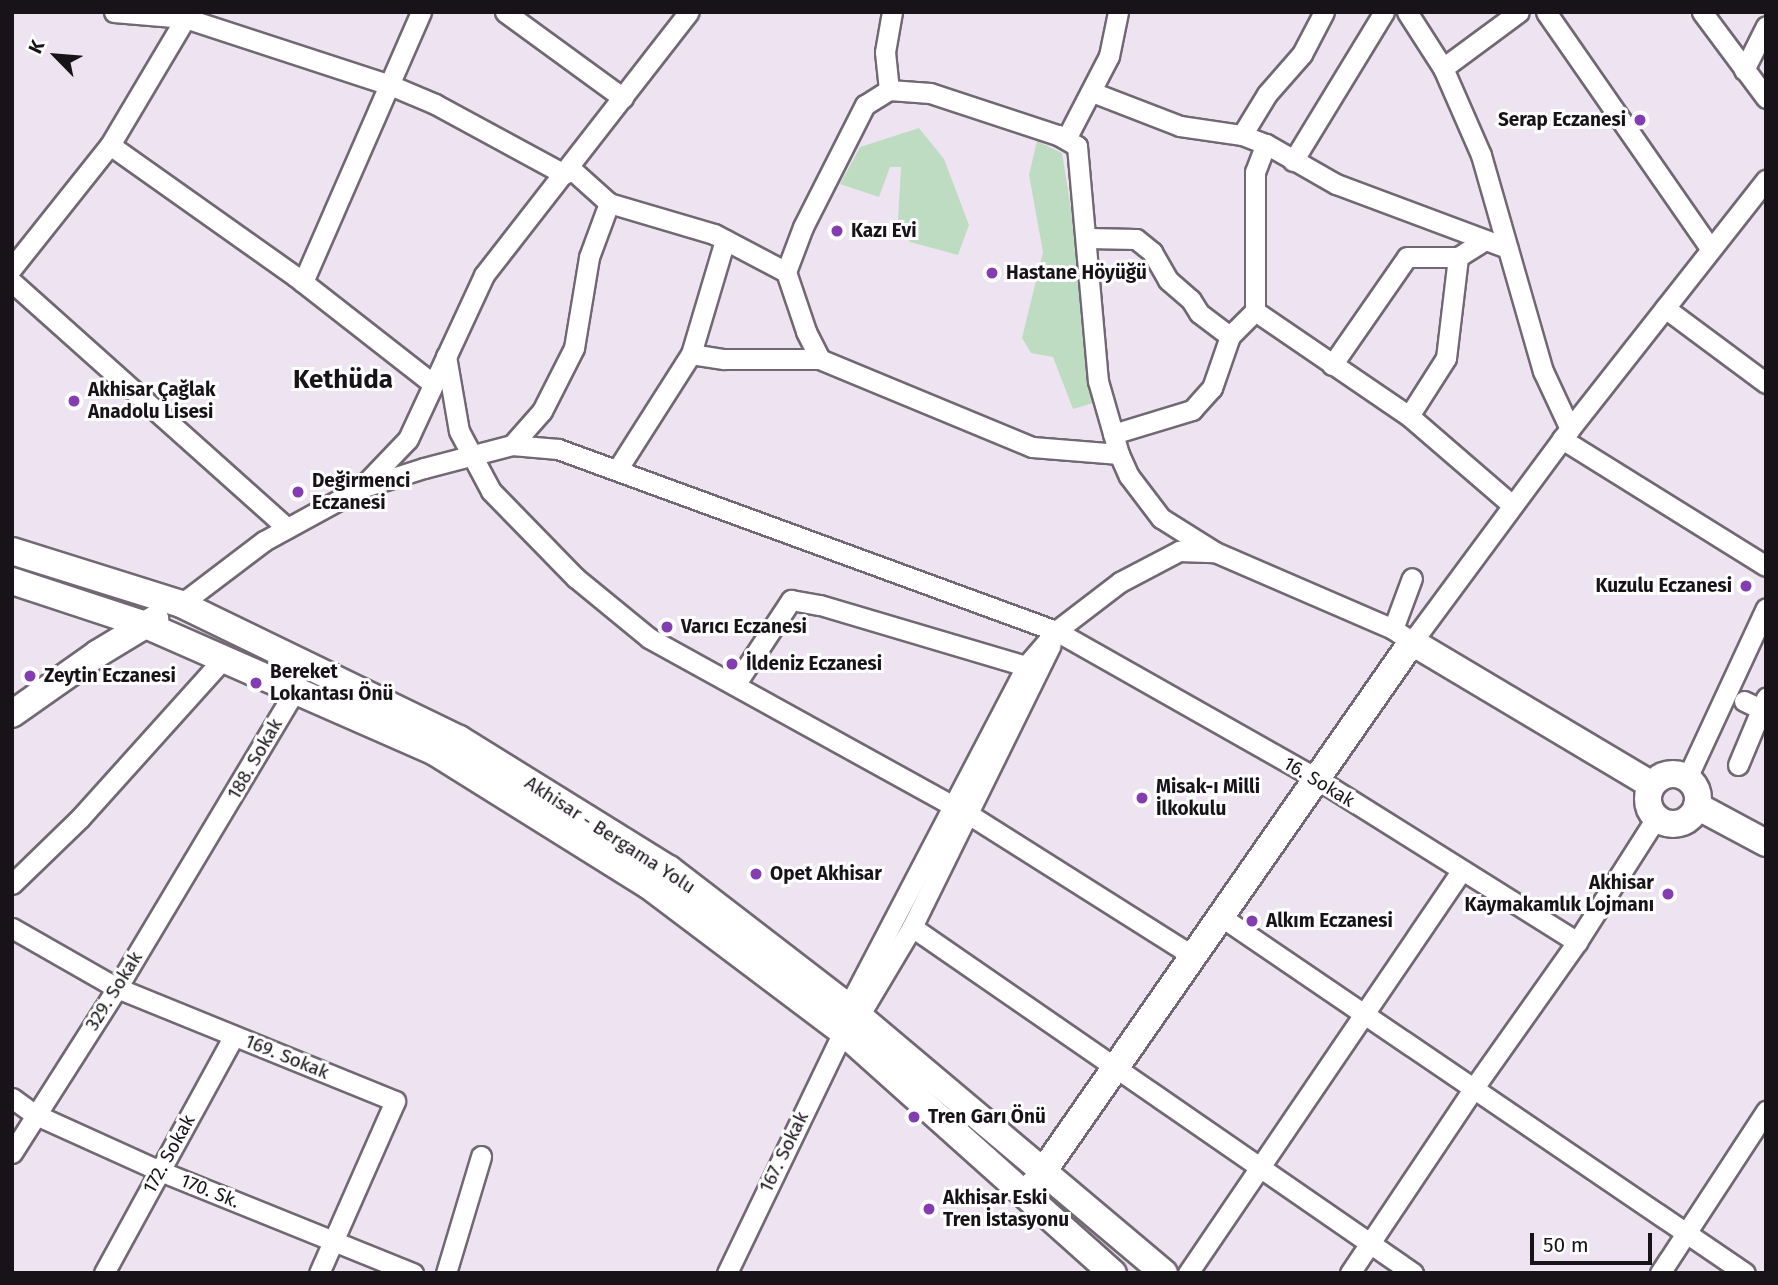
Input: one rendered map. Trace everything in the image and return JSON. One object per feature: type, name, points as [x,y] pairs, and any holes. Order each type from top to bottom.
[{"type":"main road","name":"Akhisar - Bergama Yolu","points":[[12,551],[180,604],[459,739],[669,869],[1164,1273]]},
{"type":"main road","name":"Akhisar - Bergama Yolu","points":[[12,581],[146,625],[435,752],[648,885],[850,1018],[1026,1195],[1113,1273]]},
{"type":"main road","points":[[12,714],[97,654],[180,604]]},
{"type":"main road","points":[[1026,1195],[1319,780],[1403,635],[1652,785]]},
{"type":"main road","points":[[1664,776],[1687,778],[1696,790],[1697,806],[1690,818],[1678,824],[1656,818],[1648,806],[1652,785],[1664,776]]},
{"type":"main road","points":[[1697,806],[1766,843]]},
{"type":"street","points":[[114,12],[187,14],[390,85],[435,104],[567,171],[609,203],[638,214],[684,223],[726,240],[786,272]]},
{"type":"street","points":[[303,282],[421,12]]},
{"type":"street","points":[[505,12],[623,98]]},
{"type":"street","points":[[361,488],[408,439],[484,275],[689,12]]},
{"type":"street","points":[[889,90],[885,52],[892,12]]},
{"type":"street","points":[[1066,139],[1109,56],[1118,12]]},
{"type":"street","points":[[1242,135],[1267,94],[1302,54],[1324,12]]},
{"type":"street","points":[[1293,161],[1384,12]]},
{"type":"street","points":[[1407,12],[1443,68],[1481,155],[1543,370],[1566,434],[1766,566]]},
{"type":"street","points":[[1443,68],[1519,12]]},
{"type":"street","points":[[1546,12],[1711,249]]},
{"type":"street","points":[[1702,12],[1766,98]]},
{"type":"street","points":[[12,268],[110,145],[187,14]]},
{"type":"street","points":[[1744,70],[1766,26]]},
{"type":"street","points":[[820,359],[806,331],[786,272],[803,227],[865,105],[889,90],[930,93],[1066,139],[1077,146],[1088,238],[1098,382],[1119,454],[1129,476],[1161,517],[1215,552],[1403,635]]},
{"type":"street","points":[[1092,92],[1170,123],[1242,135],[1266,144],[1336,184],[1507,248]]},
{"type":"street","points":[[1113,434],[1192,410],[1212,388],[1230,336],[1255,311],[1255,172],[1266,144]]},
{"type":"street","points":[[110,145],[303,282],[433,384]]},
{"type":"street","points":[[1403,635],[1512,505],[1766,180]]},
{"type":"street","points":[[180,604],[264,541],[361,488],[512,445],[542,411],[574,348],[589,257],[609,203]]},
{"type":"street","points":[[1088,238],[1136,239],[1152,252],[1168,280],[1191,300],[1199,313],[1230,336]]},
{"type":"street","points":[[617,470],[691,354],[726,240]]},
{"type":"street","points":[[1332,365],[1407,257],[1458,257],[1485,240]]},
{"type":"street","points":[[1409,416],[1446,358],[1458,257]]},
{"type":"street","points":[[12,282],[287,528]]},
{"type":"street","points":[[1665,308],[1766,383]]},
{"type":"street","points":[[1255,311],[1409,416],[1512,505]]},
{"type":"street","points":[[691,354],[724,359],[820,359],[1031,447],[1119,454]]},
{"type":"street","points":[[446,356],[458,431],[491,491],[576,578],[649,638],[962,810],[1195,957]]},
{"type":"street","name":"16. Sokak","points":[[512,445],[558,449],[1056,631],[1319,780],[1461,872],[1577,942]]},
{"type":"street","points":[[850,1018],[912,927],[1026,666],[1056,631],[1120,582],[1179,551],[1215,552]]},
{"type":"street","points":[[1403,635],[1412,578]]},
{"type":"street","points":[[735,685],[791,600],[820,605],[1026,666]]},
{"type":"street","points":[[1687,778],[1766,608]]},
{"type":"street","points":[[850,1018],[1056,631]]},
{"type":"street","points":[[12,884],[80,818],[224,657]]},
{"type":"street","name":"188. Sokak","points":[[215,828],[296,690]]},
{"type":"street","points":[[1738,765],[1757,702]]},
{"type":"street","points":[[1350,1273],[1473,1088],[1577,942],[1656,818]]},
{"type":"street","name":"329. Sokak","points":[[12,1153],[215,828]]},
{"type":"street","points":[[1188,1273],[1461,872]]},
{"type":"street","points":[[1223,918],[1745,1273]]},
{"type":"street","points":[[912,927],[1413,1273]]},
{"type":"street","name":"169. Sokak","points":[[12,928],[117,988],[395,1101],[319,1273]]},
{"type":"street","name":"167. Sokak","points":[[727,1273],[850,1018]]},
{"type":"street","name":"172. Sokak","points":[[104,1273],[234,1036]]},
{"type":"street","name":"170. Sk.","points":[[12,1098],[34,1114],[160,1171],[413,1273]]},
{"type":"street","points":[[1660,1273],[1766,1111]]},
{"type":"street","points":[[446,1273],[481,1156]]},
{"type":"green space","points":[[919,128],[944,159],[969,225],[958,255],[910,242],[898,219],[901,167],[890,167],[879,197],[840,184],[860,147]]},
{"type":"green space","points":[[1037,141],[1062,153],[1084,290],[1093,403],[1073,409],[1053,357],[1031,353],[1022,338],[1043,252],[1029,175]]},
{"type":"place","name":"Serap Eczanesi","points":[[1640,120]]},
{"type":"place","name":"Kazı Evi","points":[[837,231]]},
{"type":"place","name":"Hastane Höyüğü","points":[[992,273]]},
{"type":"place","name":"Akhisar Çağlak Anadolu Lisesi","points":[[74,401]]},
{"type":"place","name":"Değirmenci Eczanesi","points":[[298,492]]},
{"type":"place","name":"Kuzulu Eczanesi","points":[[1746,586]]},
{"type":"place","name":"Varıcı Eczanesi","points":[[667,627]]},
{"type":"place","name":"İldeniz Eczanesi","points":[[732,664]]},
{"type":"place","name":"Zeytin Eczanesi","points":[[30,676]]},
{"type":"place","name":"Bereket Lokantası Önü","points":[[256,683]]},
{"type":"place","name":"Misak-ı Milli İlkokulu","points":[[1142,798]]},
{"type":"place","name":"Opet Akhisar","points":[[756,874]]},
{"type":"place","name":"Akhisar Kaymakamlık Lojmanı","points":[[1668,894]]},
{"type":"place","name":"Alkım Eczanesi","points":[[1252,921]]},
{"type":"place","name":"Tren Garı Önü","points":[[914,1117]]},
{"type":"place","name":"Akhisar Eski Tren İstasyonu","points":[[929,1209]]},
{"type":"district","name":"Kethüda","points":[[343,380]]}]
